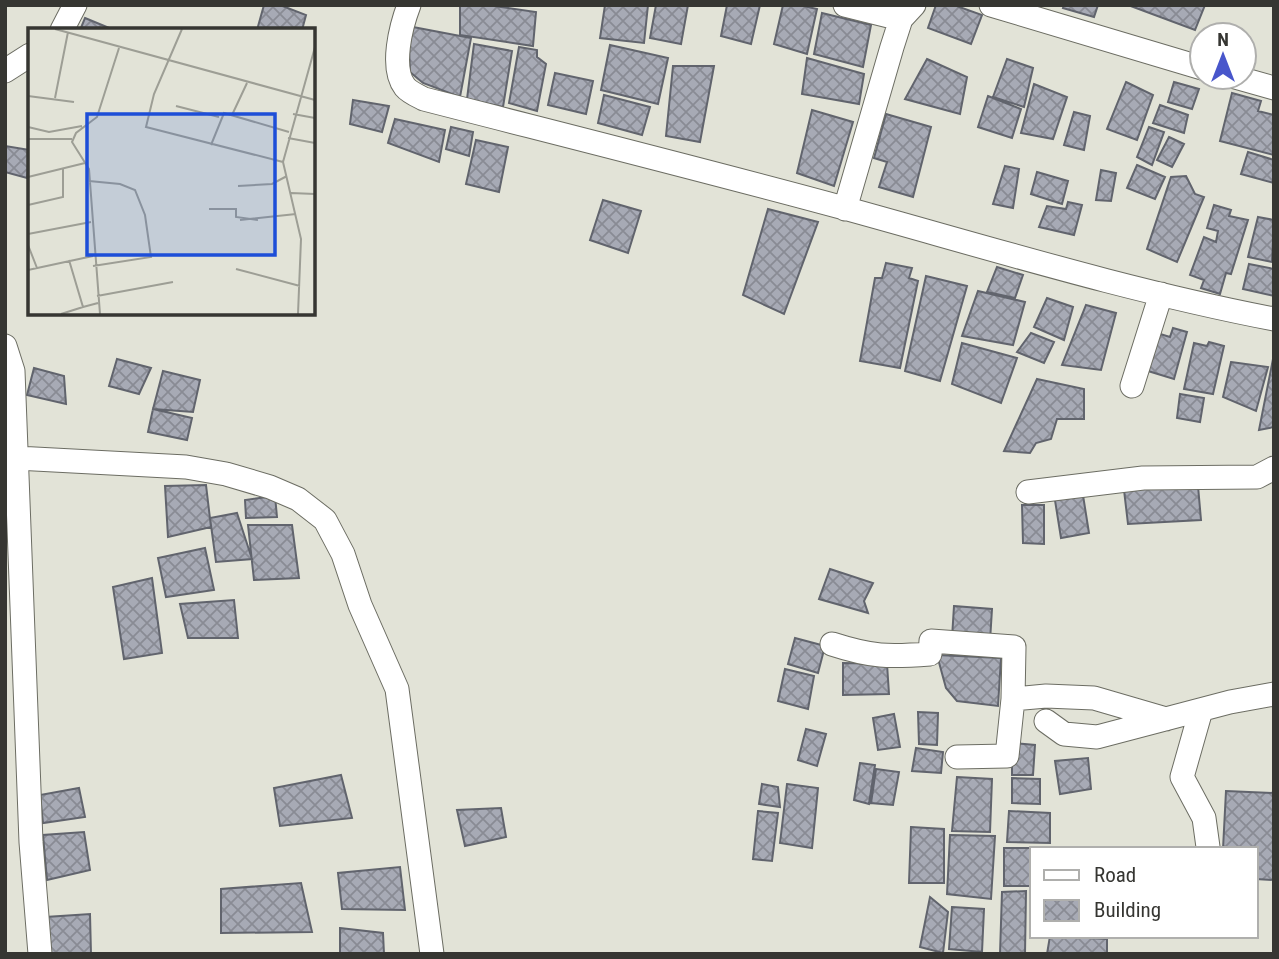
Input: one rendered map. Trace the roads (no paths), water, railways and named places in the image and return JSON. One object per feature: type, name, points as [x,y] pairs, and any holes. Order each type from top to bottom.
[{"type":"street","points":[[63,28],[75,5]]},
{"type":"street","points":[[408,5],[399,46],[398,73],[406,89],[424,99],[1161,294],[1274,319]]},
{"type":"street","points":[[845,5],[908,12],[845,209]]},
{"type":"street","points":[[991,5],[1188,64]]},
{"type":"street","points":[[5,71],[28,56]]},
{"type":"street","points":[[1132,386],[1161,294]]},
{"type":"street","points":[[5,346],[13,371],[16,458],[16,733],[31,842],[40,954]]},
{"type":"street","points":[[16,458],[186,467],[226,474],[270,487],[298,499],[325,520],[343,554],[359,605],[397,690],[432,954]]},
{"type":"street","points":[[1028,492],[1143,478],[1257,477],[1274,468]]},
{"type":"street","points":[[832,644],[885,657],[930,654],[931,641],[1014,647],[1013,699],[1007,756],[957,757]]},
{"type":"street","points":[[1046,721],[1064,734],[1097,737],[1274,694]]},
{"type":"street","points":[[1013,699],[1046,696],[1094,698],[1166,719]]},
{"type":"street","points":[[1201,710],[1182,777],[1204,818],[1208,847]]}]
